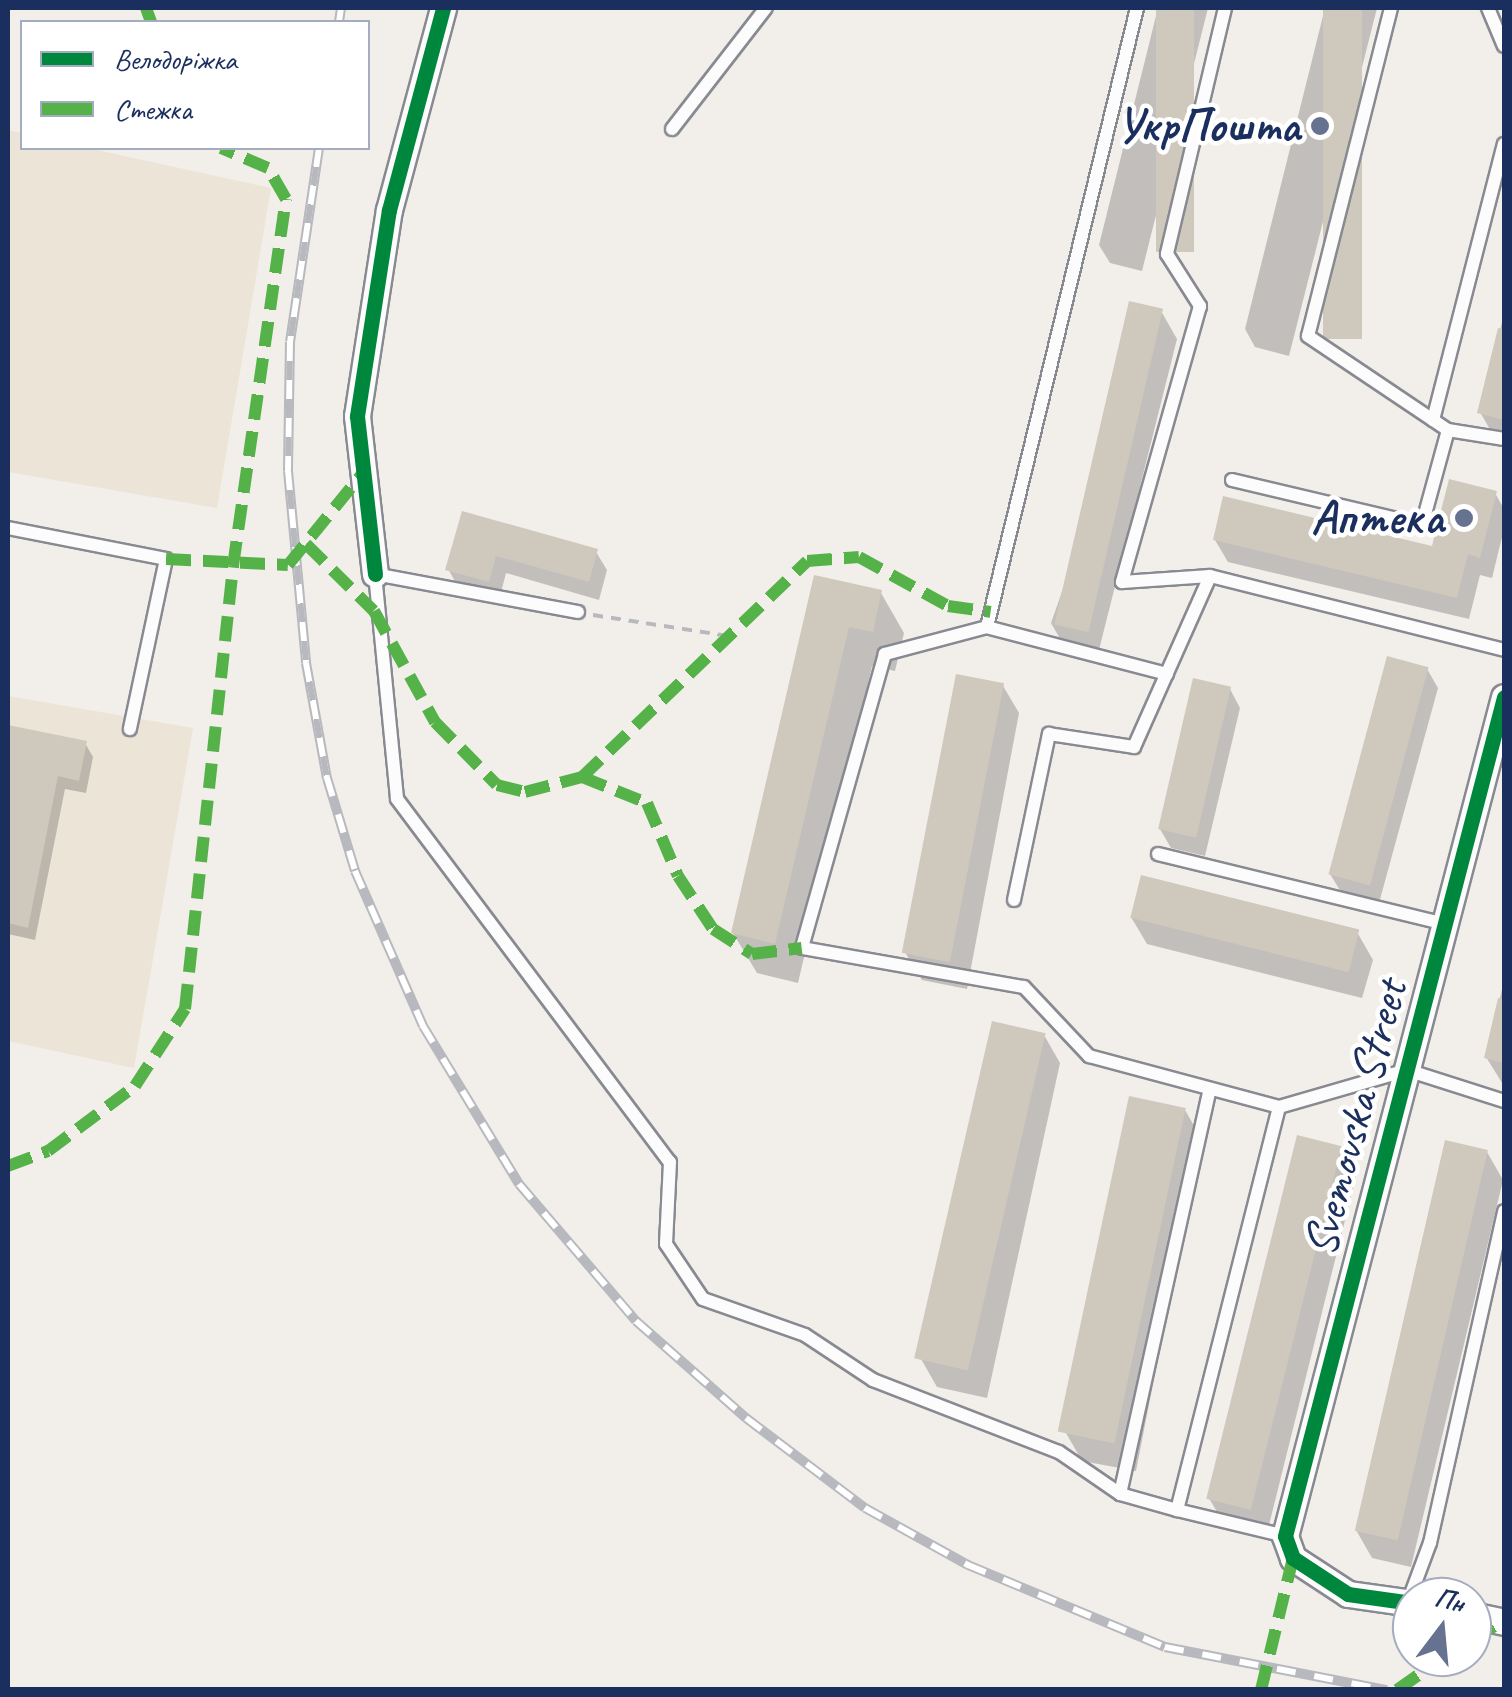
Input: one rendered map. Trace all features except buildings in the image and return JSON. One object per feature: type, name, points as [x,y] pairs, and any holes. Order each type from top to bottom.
[{"type":"street","points":[[375,574],[357,416],[390,210],[443,8]]},
{"type":"street","name":"Svemovska Street","points":[[1289,1547],[1445,924],[1496,761],[1504,697]]},
{"type":"street","points":[[1289,1547],[1348,1594],[1392,1600]]},
{"type":"lane","points":[[672,128],[766,8]]},
{"type":"lane","points":[[987,628],[1136,8]]},
{"type":"lane","points":[[1224,8],[1166,254],[1200,306],[1122,582],[1210,576],[1504,650]]},
{"type":"lane","points":[[1390,8],[1308,336],[1448,430],[1504,439]]},
{"type":"lane","points":[[1488,8],[1504,46]]},
{"type":"lane","points":[[1433,420],[1504,144]]},
{"type":"lane","points":[[1232,480],[1422,525],[1448,430]]},
{"type":"lane","points":[[8,528],[166,559],[130,729]]},
{"type":"lane","points":[[578,612],[375,574],[397,799],[670,1162],[666,1244],[704,1300],[804,1334],[873,1380],[1059,1452],[1120,1494],[1289,1547]]},
{"type":"lane","points":[[1014,900],[1049,734],[1134,748],[1210,576]]},
{"type":"lane","points":[[1167,674],[987,628],[885,654],[802,948],[1024,987],[1089,1056],[1280,1108],[1407,1070],[1504,1101]]},
{"type":"lane","points":[[1158,854],[1445,924]]},
{"type":"lane","points":[[1120,1494],[1210,1089]]},
{"type":"lane","points":[[1177,1510],[1280,1108]]},
{"type":"lane","points":[[1418,1577],[1430,1543],[1504,1211]]},
{"type":"path","points":[[578,612],[730,636]]},
{"type":"shaded area","points":[[8,130],[20,133],[20,150],[97,150],[271,188],[217,508],[8,472]]},
{"type":"shaded area","points":[[8,696],[193,728],[134,1068],[8,1041]]},
{"type":"railway","points":[[339,20],[341,8]]},
{"type":"railway","points":[[319,150],[290,342],[288,471],[306,663],[327,778],[355,871],[423,1026],[519,1184],[636,1321],[746,1418],[865,1508],[968,1565],[1165,1647],[1387,1690]]},
{"type":"marked path","points":[[146,8],[150,20]]},
{"type":"marked path","points":[[8,1166],[48,1151],[135,1086],[185,1009],[233,566],[286,199],[268,168],[226,150]]},
{"type":"marked path","points":[[166,559],[288,565],[362,474]]},
{"type":"marked path","points":[[306,544],[374,611],[435,722],[497,785],[525,792],[582,777],[807,561],[859,557],[948,606],[991,612]]},
{"type":"marked path","points":[[582,777],[647,803],[678,876],[713,929],[752,954],[802,948]]},
{"type":"marked path","points":[[1261,1690],[1293,1558]]},
{"type":"marked path","points":[[1492,1627],[1501,1622]]},
{"type":"marked path","points":[[1397,1690],[1416,1677]]},
{"type":"cycle path","points":[[375,574],[357,416],[389,210],[443,8]]},
{"type":"cycle path","points":[[1392,1600],[1348,1594],[1293,1558],[1285,1536],[1504,697]]},
{"type":"place","name":"УкрПошта","points":[[1320,126]]},
{"type":"place","name":"Аптека","points":[[1464,518]]}]
